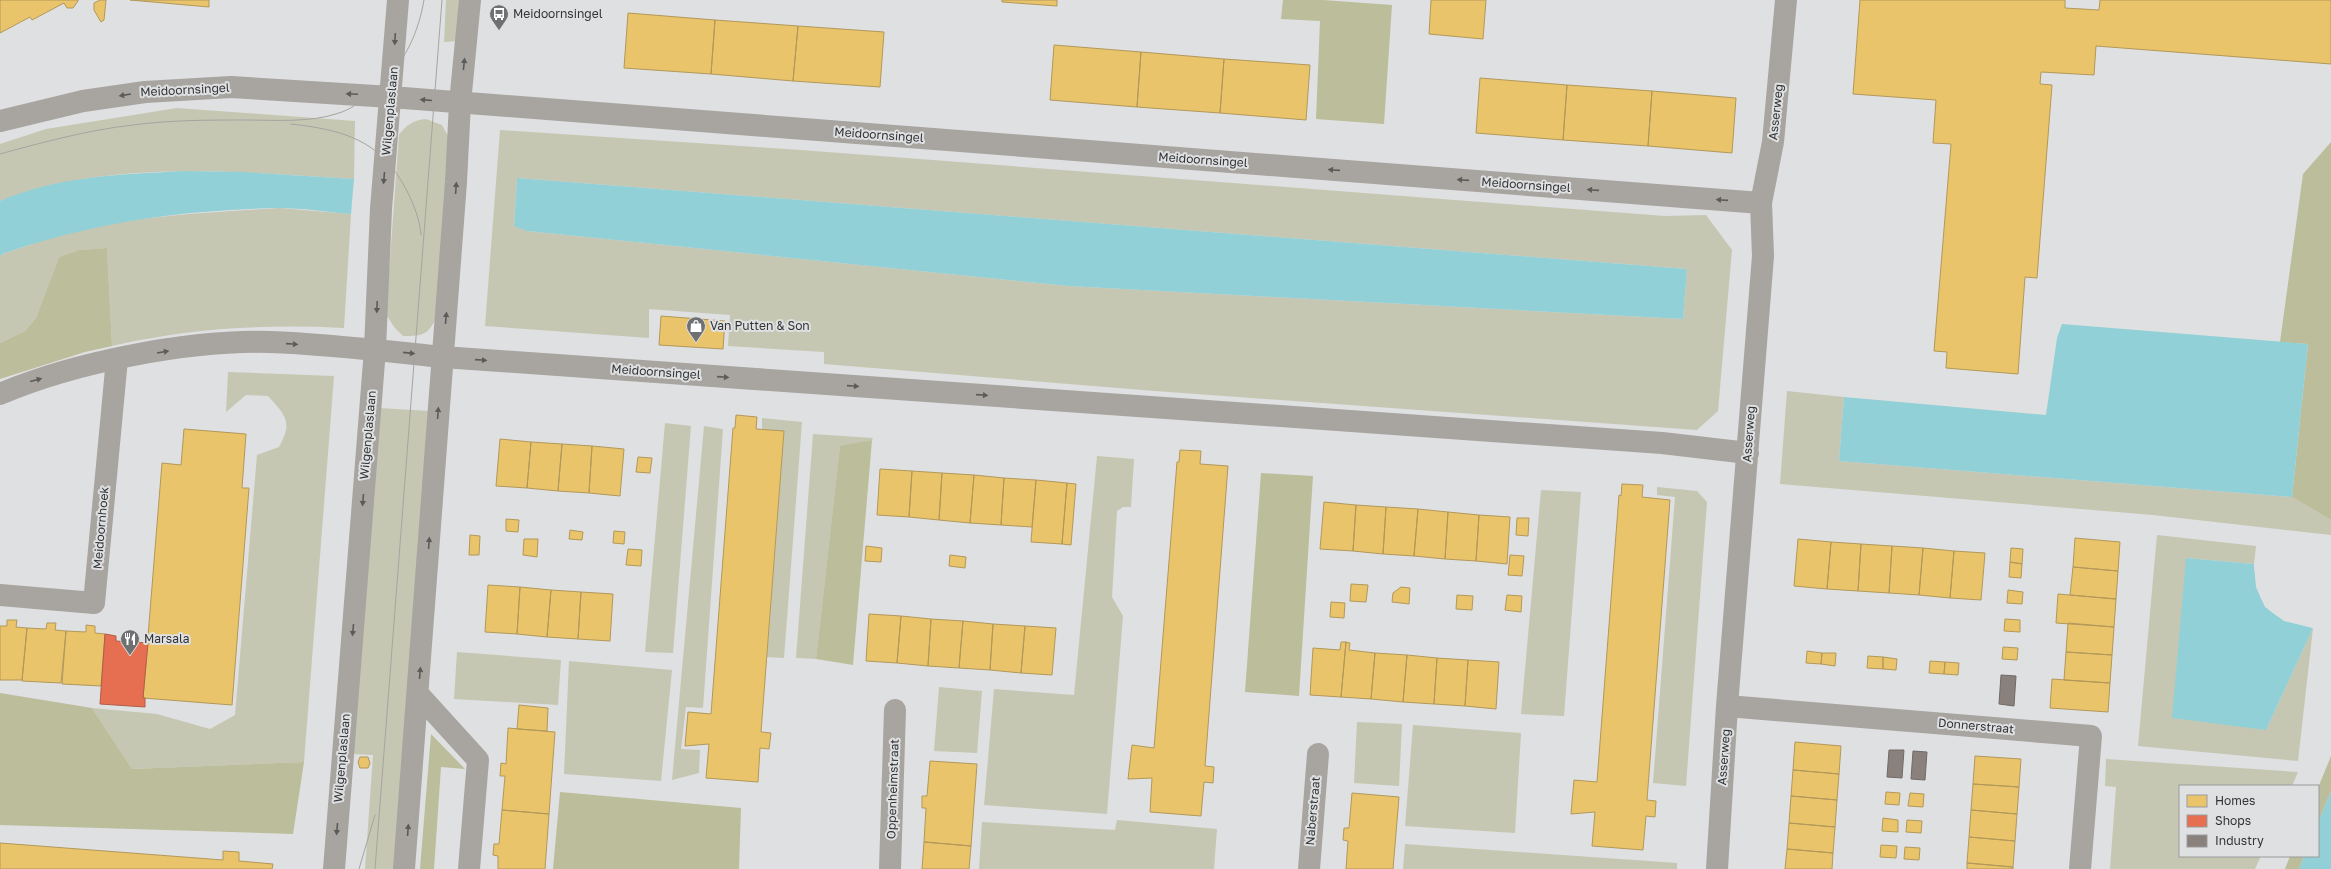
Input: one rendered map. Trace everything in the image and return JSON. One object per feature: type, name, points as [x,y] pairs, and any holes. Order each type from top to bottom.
[{"type":"street","name":"Wilgenplaslaan","points":[[334,869],[375,350],[382,209],[398,0]]},
{"type":"street","points":[[404,869],[456,182],[460,103],[470,0]]},
{"type":"street","name":"Asserweg","points":[[1717,869],[1728,706],[1763,256],[1761,203],[1773,142],[1786,0]]},
{"type":"street","name":"Meidoornsingel","points":[[0,121],[83,102],[145,92],[231,87],[391,97],[1761,203]]},
{"type":"street","name":"Meidoornsingel","points":[[0,394],[32,381],[117,359],[190,347],[269,342],[443,357],[1551,435],[1748,453]]},
{"type":"street","name":"Meidoornhoek","points":[[0,595],[94,603],[117,359]]},
{"type":"street","points":[[418,694],[478,760],[469,869]]},
{"type":"street","name":"Donnerstraat","points":[[1728,706],[2091,736],[2080,869]]},
{"type":"street","name":"Oppenheimstraat","points":[[890,869],[895,710]]},
{"type":"street","name":"Naberstraat","points":[[1309,869],[1318,754]]},
{"type":"green space","points":[[446,0],[460,0],[457,41],[444,42]]},
{"type":"green space","points":[[1283,0],[1323,0],[1392,5],[1384,124],[1316,119],[1320,21],[1281,19]]},
{"type":"green space","points":[[177,108],[355,121],[354,179],[282,174],[210,172],[138,173],[103,176],[67,182],[24,192],[0,201],[0,144],[46,129]]},
{"type":"green space","points":[[426,119],[442,125],[450,140],[437,317],[430,328],[424,333],[416,336],[403,336],[394,327],[386,314],[399,135],[404,128]]},
{"type":"green space","points":[[500,130],[801,150],[1665,216],[1706,215],[1732,250],[1718,411],[1697,430],[1155,391],[824,364],[824,352],[728,346],[730,315],[649,309],[649,338],[485,326]],"holes":[[[517,178],[1687,269],[1683,319],[1068,286],[527,231],[514,225]]]},
{"type":"green space","points":[[2331,142],[2331,520],[2292,497],[2308,344],[2280,342],[2303,174]]},
{"type":"green space","points":[[280,208],[351,214],[344,328],[256,327],[198,331],[112,346],[107,248],[79,250],[59,257],[36,318],[25,331],[0,343],[0,258],[2,254],[86,228],[134,220]]},
{"type":"green space","points":[[107,248],[112,346],[85,352],[0,379],[0,343],[25,331],[36,318],[59,257],[79,250]]},
{"type":"green space","points":[[228,372],[334,376],[304,762],[132,769],[92,708],[157,714],[210,729],[235,715],[257,455],[279,447],[286,431],[286,420],[268,396],[246,395],[226,412]]},
{"type":"green space","points":[[1787,391],[1844,397],[1839,461],[2292,497],[2331,520],[2331,535],[2153,515],[1780,484]]},
{"type":"green space","points":[[378,408],[430,411],[394,869],[365,869],[373,755],[352,754]]},
{"type":"green space","points":[[762,418],[802,422],[784,658],[767,657],[784,432],[762,430]]},
{"type":"green space","points":[[665,423],[691,426],[673,653],[645,652]]},
{"type":"green space","points":[[704,426],[723,429],[703,708],[686,707],[681,749],[700,750],[699,773],[672,780]]},
{"type":"green space","points":[[813,434],[873,438],[872,440],[840,447],[816,659],[796,658]]},
{"type":"green space","points":[[872,440],[853,665],[816,659],[840,446]]},
{"type":"green space","points":[[1097,456],[1134,459],[1131,507],[1123,507],[1117,511],[1112,597],[1123,616],[1107,814],[984,805],[994,689],[1074,695]]},
{"type":"green space","points":[[1261,473],[1313,476],[1299,696],[1245,692]]},
{"type":"green space","points":[[1657,487],[1697,491],[1707,502],[1686,786],[1653,783],[1675,497],[1657,495]]},
{"type":"green space","points":[[1541,490],[1581,492],[1564,716],[1521,714]]},
{"type":"green space","points":[[2157,535],[2256,546],[2254,564],[2186,558],[2266,730],[2313,628],[2298,761],[2138,746]]},
{"type":"green space","points":[[457,652],[561,660],[558,705],[454,699]]},
{"type":"green space","points":[[569,661],[672,670],[661,781],[564,774]]},
{"type":"green space","points":[[939,687],[982,691],[977,753],[934,751]]},
{"type":"green space","points":[[0,693],[92,708],[132,769],[304,762],[293,834],[0,825]]},
{"type":"green space","points":[[1357,722],[1402,724],[1399,786],[1354,783]]},
{"type":"green space","points":[[1413,725],[1521,733],[1515,833],[1405,826]]},
{"type":"green space","points":[[431,734],[465,769],[441,767],[434,869],[420,869]]},
{"type":"green space","points":[[2331,756],[2331,791],[2319,821],[2319,786]]},
{"type":"green space","points":[[2106,759],[2298,772],[2292,785],[2179,785],[2179,857],[2261,857],[2255,869],[2110,869],[2116,787],[2105,786]]},
{"type":"green space","points":[[560,792],[741,808],[739,869],[553,869]]},
{"type":"green space","points":[[1117,820],[1217,829],[1214,869],[979,869],[982,822],[1115,830]]},
{"type":"green space","points":[[1405,844],[1677,863],[1677,869],[1403,869]]},
{"type":"green space","points":[[2290,857],[2304,857],[2299,869],[2285,869]]},
{"type":"water","points":[[186,171],[244,172],[354,179],[351,214],[305,209],[278,208],[242,209],[172,215],[104,226],[70,234],[2,254],[0,258],[0,201],[44,186],[68,181],[115,175]]},
{"type":"water","points":[[517,178],[1687,269],[1683,319],[1068,286],[527,231],[514,226]]},
{"type":"water","points":[[2062,324],[2308,344],[2292,497],[1839,461],[1844,397],[2046,415],[2057,338]]},
{"type":"water","points":[[2186,558],[2254,564],[2259,592],[2263,602],[2269,610],[2286,620],[2313,628],[2266,730],[2172,718]]},
{"type":"water","points":[[2331,791],[2331,869],[2299,869],[2304,857],[2319,857],[2319,821]]},
{"type":"pier","points":[[2254,564],[2256,564],[2258,587],[2267,606],[2285,619],[2313,626],[2313,628],[2284,621],[2265,607],[2256,587]]},
{"type":"building: Homes","points":[[0,0],[78,1],[73,8],[67,8],[64,3],[32,20],[30,17],[0,33]]},
{"type":"building: Homes","points":[[100,0],[106,0],[104,20],[101,22],[94,10],[94,3]]},
{"type":"building: Homes","points":[[130,0],[209,0],[209,7]]},
{"type":"building: Homes","points":[[1002,0],[1057,0],[1057,6],[1002,2]]},
{"type":"building: Homes","points":[[1431,0],[1486,0],[1483,39],[1429,34]]},
{"type":"building: Homes","points":[[1860,0],[2065,0],[2065,8],[2099,10],[2100,0],[2331,0],[2331,64],[2096,46],[2094,75],[2041,72],[2040,84],[2052,85],[2037,278],[2025,277],[2018,374],[1946,368],[1947,352],[1934,351],[1951,144],[1933,143],[1936,100],[1853,94]]},
{"type":"building: Homes","points":[[628,13],[715,20],[711,74],[624,68]]},
{"type":"building: Homes","points":[[715,20],[798,26],[793,81],[711,74]]},
{"type":"building: Homes","points":[[798,26],[884,32],[880,87],[793,81]]},
{"type":"building: Homes","points":[[1054,45],[1141,52],[1137,107],[1050,100]]},
{"type":"building: Homes","points":[[1141,52],[1224,59],[1220,113],[1137,107]]},
{"type":"building: Homes","points":[[1224,59],[1310,65],[1306,120],[1220,113]]},
{"type":"building: Homes","points":[[1480,78],[1567,85],[1563,140],[1476,133]]},
{"type":"building: Homes","points":[[1567,85],[1652,91],[1648,146],[1563,140]]},
{"type":"building: Homes","points":[[1652,91],[1736,98],[1732,153],[1648,146]]},
{"type":"building: Homes","points":[[661,316],[725,321],[723,349],[659,345]]},
{"type":"building: Homes","points":[[736,415],[757,417],[756,429],[784,431],[761,732],[771,733],[769,749],[760,748],[758,782],[706,778],[709,744],[685,746],[688,712],[711,714],[733,428],[735,428]]},
{"type":"building: Homes","points":[[184,429],[246,434],[242,488],[249,488],[232,705],[143,698],[162,463],[181,465]]},
{"type":"building: Homes","points":[[500,439],[531,442],[527,488],[496,486]]},
{"type":"building: Homes","points":[[531,442],[562,444],[558,491],[527,488]]},
{"type":"building: Homes","points":[[562,444],[592,446],[589,493],[558,491]]},
{"type":"building: Homes","points":[[592,446],[624,449],[620,496],[589,493]]},
{"type":"building: Homes","points":[[1180,450],[1201,451],[1200,464],[1228,466],[1205,766],[1214,767],[1213,783],[1204,782],[1201,816],[1150,812],[1152,778],[1128,779],[1132,745],[1154,748],[1177,462],[1179,462]]},
{"type":"building: Homes","points":[[638,457],[652,458],[650,473],[636,472]]},
{"type":"building: Homes","points":[[880,469],[912,471],[909,517],[877,515]]},
{"type":"building: Homes","points":[[912,471],[942,473],[939,520],[909,517]]},
{"type":"building: Homes","points":[[942,473],[974,475],[970,523],[939,520]]},
{"type":"building: Homes","points":[[974,475],[1004,478],[1001,525],[970,523]]},
{"type":"building: Homes","points":[[1004,478],[1036,480],[1032,527],[1001,525]]},
{"type":"building: Homes","points":[[1036,480],[1067,483],[1062,544],[1031,542]]},
{"type":"building: Homes","points":[[1067,483],[1076,484],[1071,545],[1062,544]]},
{"type":"building: Homes","points":[[1622,484],[1643,485],[1642,497],[1670,500],[1647,800],[1656,801],[1655,817],[1646,816],[1643,850],[1592,846],[1595,812],[1571,814],[1574,780],[1597,782],[1619,495],[1621,496]]},
{"type":"building: Homes","points":[[1324,502],[1356,505],[1353,551],[1320,549]]},
{"type":"building: Homes","points":[[1356,505],[1386,507],[1383,554],[1353,551]]},
{"type":"building: Homes","points":[[1386,507],[1418,509],[1414,556],[1383,554]]},
{"type":"building: Homes","points":[[1418,509],[1448,512],[1445,559],[1414,556]]},
{"type":"building: Homes","points":[[1448,512],[1479,515],[1476,561],[1445,559]]},
{"type":"building: Homes","points":[[1479,515],[1510,517],[1507,564],[1476,561]]},
{"type":"building: Homes","points":[[1517,518],[1529,518],[1528,536],[1516,535]]},
{"type":"building: Homes","points":[[506,519],[519,520],[518,532],[506,531]]},
{"type":"building: Homes","points":[[570,530],[583,532],[582,540],[569,539]]},
{"type":"building: Homes","points":[[614,531],[625,532],[624,544],[613,543]]},
{"type":"building: Homes","points":[[470,535],[480,536],[479,555],[469,555]]},
{"type":"building: Homes","points":[[2075,538],[2120,542],[2118,571],[2073,567]]},
{"type":"building: Homes","points":[[524,539],[538,539],[537,557],[523,555]]},
{"type":"building: Homes","points":[[1798,539],[1831,542],[1827,589],[1794,586]]},
{"type":"building: Homes","points":[[1831,542],[1861,544],[1858,591],[1827,589]]},
{"type":"building: Homes","points":[[1861,544],[1892,546],[1889,593],[1858,591]]},
{"type":"building: Homes","points":[[866,546],[882,548],[881,562],[865,561]]},
{"type":"building: Homes","points":[[1892,546],[1923,548],[1919,595],[1889,593]]},
{"type":"building: Homes","points":[[1923,548],[1954,551],[1950,598],[1919,595]]},
{"type":"building: Homes","points":[[2011,548],[2023,549],[2022,564],[2010,562]]},
{"type":"building: Homes","points":[[628,549],[642,550],[641,566],[626,565]]},
{"type":"building: Homes","points":[[1954,551],[1985,553],[1981,600],[1950,598]]},
{"type":"building: Homes","points":[[950,555],[966,557],[965,568],[949,566]]},
{"type":"building: Homes","points":[[1510,555],[1524,556],[1522,576],[1508,575]]},
{"type":"building: Homes","points":[[2010,562],[2022,564],[2021,578],[2009,577]]},
{"type":"building: Homes","points":[[2073,567],[2118,571],[2116,599],[2070,595]]},
{"type":"building: Homes","points":[[1351,584],[1368,585],[1366,602],[1350,601]]},
{"type":"building: Homes","points":[[488,585],[520,587],[517,634],[485,632]]},
{"type":"building: Homes","points":[[520,587],[551,590],[547,637],[517,634]]},
{"type":"building: Homes","points":[[1401,587],[1410,588],[1409,604],[1392,602],[1393,593]]},
{"type":"building: Homes","points":[[551,590],[581,592],[578,639],[547,637]]},
{"type":"building: Homes","points":[[2008,590],[2023,592],[2022,604],[2007,603]]},
{"type":"building: Homes","points":[[581,592],[613,594],[610,641],[578,639]]},
{"type":"building: Homes","points":[[2058,594],[2116,599],[2114,627],[2056,623]]},
{"type":"building: Homes","points":[[1457,595],[1473,596],[1472,610],[1456,609]]},
{"type":"building: Homes","points":[[1507,595],[1522,596],[1521,612],[1505,610]]},
{"type":"building: Homes","points":[[1331,602],[1345,603],[1344,618],[1330,617]]},
{"type":"building: Homes","points":[[869,614],[901,616],[897,663],[866,661]]},
{"type":"building: Homes","points":[[901,616],[931,619],[928,666],[897,663]]},
{"type":"building: Homes","points":[[931,619],[963,621],[959,668],[928,666]]},
{"type":"building: Homes","points":[[2005,619],[2020,620],[2020,632],[2004,631]]},
{"type":"building: Homes","points":[[7,620],[17,620],[16,627],[27,628],[22,680],[0,680],[0,626],[7,626]]},
{"type":"building: Homes","points":[[963,621],[993,624],[990,670],[959,668]]},
{"type":"building: Homes","points":[[47,623],[56,623],[55,630],[66,631],[61,683],[22,681],[27,628],[46,629]]},
{"type":"building: Homes","points":[[2068,623],[2114,627],[2112,655],[2066,652]]},
{"type":"building: Homes","points":[[993,624],[1025,626],[1021,673],[990,670]]},
{"type":"building: Homes","points":[[86,625],[95,626],[95,633],[105,634],[101,686],[62,684],[66,631],[86,632]]},
{"type":"building: Homes","points":[[1025,626],[1056,628],[1052,675],[1021,673]]},
{"type":"building: Homes","points":[[1341,642],[1346,642],[1341,697],[1310,695],[1313,648],[1340,650]]},
{"type":"building: Homes","points":[[1346,642],[1350,643],[1349,650],[1375,653],[1371,699],[1341,697]]},
{"type":"building: Homes","points":[[2003,647],[2018,648],[2017,660],[2002,659]]},
{"type":"building: Homes","points":[[1807,651],[1822,653],[1821,664],[1806,663]]},
{"type":"building: Homes","points":[[2066,652],[2112,655],[2110,683],[2064,680]]},
{"type":"building: Homes","points":[[1375,653],[1407,655],[1403,702],[1371,699]]},
{"type":"building: Homes","points":[[1822,653],[1836,653],[1835,666],[1821,664]]},
{"type":"building: Homes","points":[[1407,655],[1437,658],[1434,704],[1403,702]]},
{"type":"building: Homes","points":[[1868,656],[1883,657],[1883,669],[1867,668]]},
{"type":"building: Homes","points":[[1883,657],[1897,659],[1896,670],[1883,669]]},
{"type":"building: Homes","points":[[1437,658],[1468,660],[1465,706],[1434,704]]},
{"type":"building: Homes","points":[[1468,660],[1499,662],[1496,709],[1465,706]]},
{"type":"building: Homes","points":[[1930,661],[1945,662],[1944,674],[1929,673]]},
{"type":"building: Homes","points":[[1945,662],[1959,663],[1958,675],[1944,674]]},
{"type":"building: Homes","points":[[2052,679],[2110,683],[2108,712],[2050,708]]},
{"type":"building: Homes","points":[[519,705],[548,708],[547,731],[517,729]]},
{"type":"building: Homes","points":[[508,728],[555,732],[549,814],[502,810],[505,776],[500,776],[501,763],[506,764]]},
{"type":"building: Homes","points":[[1795,742],[1841,746],[1839,774],[1793,770]]},
{"type":"building: Homes","points":[[1975,756],[2021,759],[2019,787],[1973,784]]},
{"type":"building: Homes","points":[[360,757],[368,757],[370,763],[368,768],[360,768],[358,762]]},
{"type":"building: Homes","points":[[930,761],[977,764],[971,846],[924,842],[926,808],[922,808],[922,796],[927,796]]},
{"type":"building: Homes","points":[[1793,770],[1839,774],[1837,800],[1791,796]]},
{"type":"building: Homes","points":[[1973,784],[2019,787],[2017,814],[1971,810]]},
{"type":"building: Homes","points":[[1886,792],[1900,793],[1899,805],[1885,804]]},
{"type":"building: Homes","points":[[1352,793],[1399,797],[1393,869],[1346,869],[1348,841],[1343,840],[1344,828],[1349,828]]},
{"type":"building: Homes","points":[[1910,793],[1924,794],[1923,807],[1908,806]]},
{"type":"building: Homes","points":[[1791,796],[1837,800],[1835,827],[1789,823]]},
{"type":"building: Homes","points":[[502,810],[549,814],[545,869],[498,869],[498,856],[493,855],[494,844],[499,844]]},
{"type":"building: Homes","points":[[1971,810],[2017,814],[2015,841],[1969,837]]},
{"type":"building: Homes","points":[[1883,818],[1898,820],[1898,832],[1882,831]]},
{"type":"building: Homes","points":[[1907,820],[1922,821],[1921,833],[1906,832]]},
{"type":"building: Homes","points":[[1789,823],[1835,827],[1833,853],[1787,849]]},
{"type":"building: Homes","points":[[1969,837],[2015,841],[2013,867],[1967,863]]},
{"type":"building: Homes","points":[[924,842],[971,846],[969,869],[922,869]]},
{"type":"building: Homes","points":[[0,843],[223,860],[223,851],[239,852],[239,861],[273,864],[272,869],[0,869]]},
{"type":"building: Homes","points":[[1881,845],[1897,846],[1896,858],[1880,857]]},
{"type":"building: Homes","points":[[1905,847],[1920,848],[1919,860],[1904,859]]},
{"type":"building: Homes","points":[[1787,849],[1833,853],[1832,869],[1785,869]]},
{"type":"building: Homes","points":[[1967,863],[2013,867],[2013,869],[1967,869]]},
{"type":"building: Shops","points":[[105,634],[116,636],[116,641],[148,643],[143,698],[145,698],[145,707],[100,704]]},
{"type":"building: Industry","points":[[2001,675],[2016,676],[2014,706],[1999,704]]},
{"type":"building: Industry","points":[[1889,750],[1904,750],[1902,778],[1887,777]]},
{"type":"building: Industry","points":[[1913,751],[1927,752],[1925,780],[1911,779]]},
{"type":"tram line","points":[[0,154],[83,133],[116,127],[161,122],[304,120],[343,112],[357,104],[379,86],[398,65],[412,41],[421,15],[424,0]]},
{"type":"tram line","points":[[375,869],[442,0]]},
{"type":"tram line","points":[[291,124],[344,134],[373,149],[397,174],[407,191],[416,213],[421,235]]},
{"type":"tram line","points":[[359,869],[375,815]]},
{"type":"place","name":"Meidoornsingel","points":[[499,31]]},
{"type":"place","name":"Van Putten & Son","points":[[696,343]]},
{"type":"place","name":"Marsala","points":[[130,656]]}]
